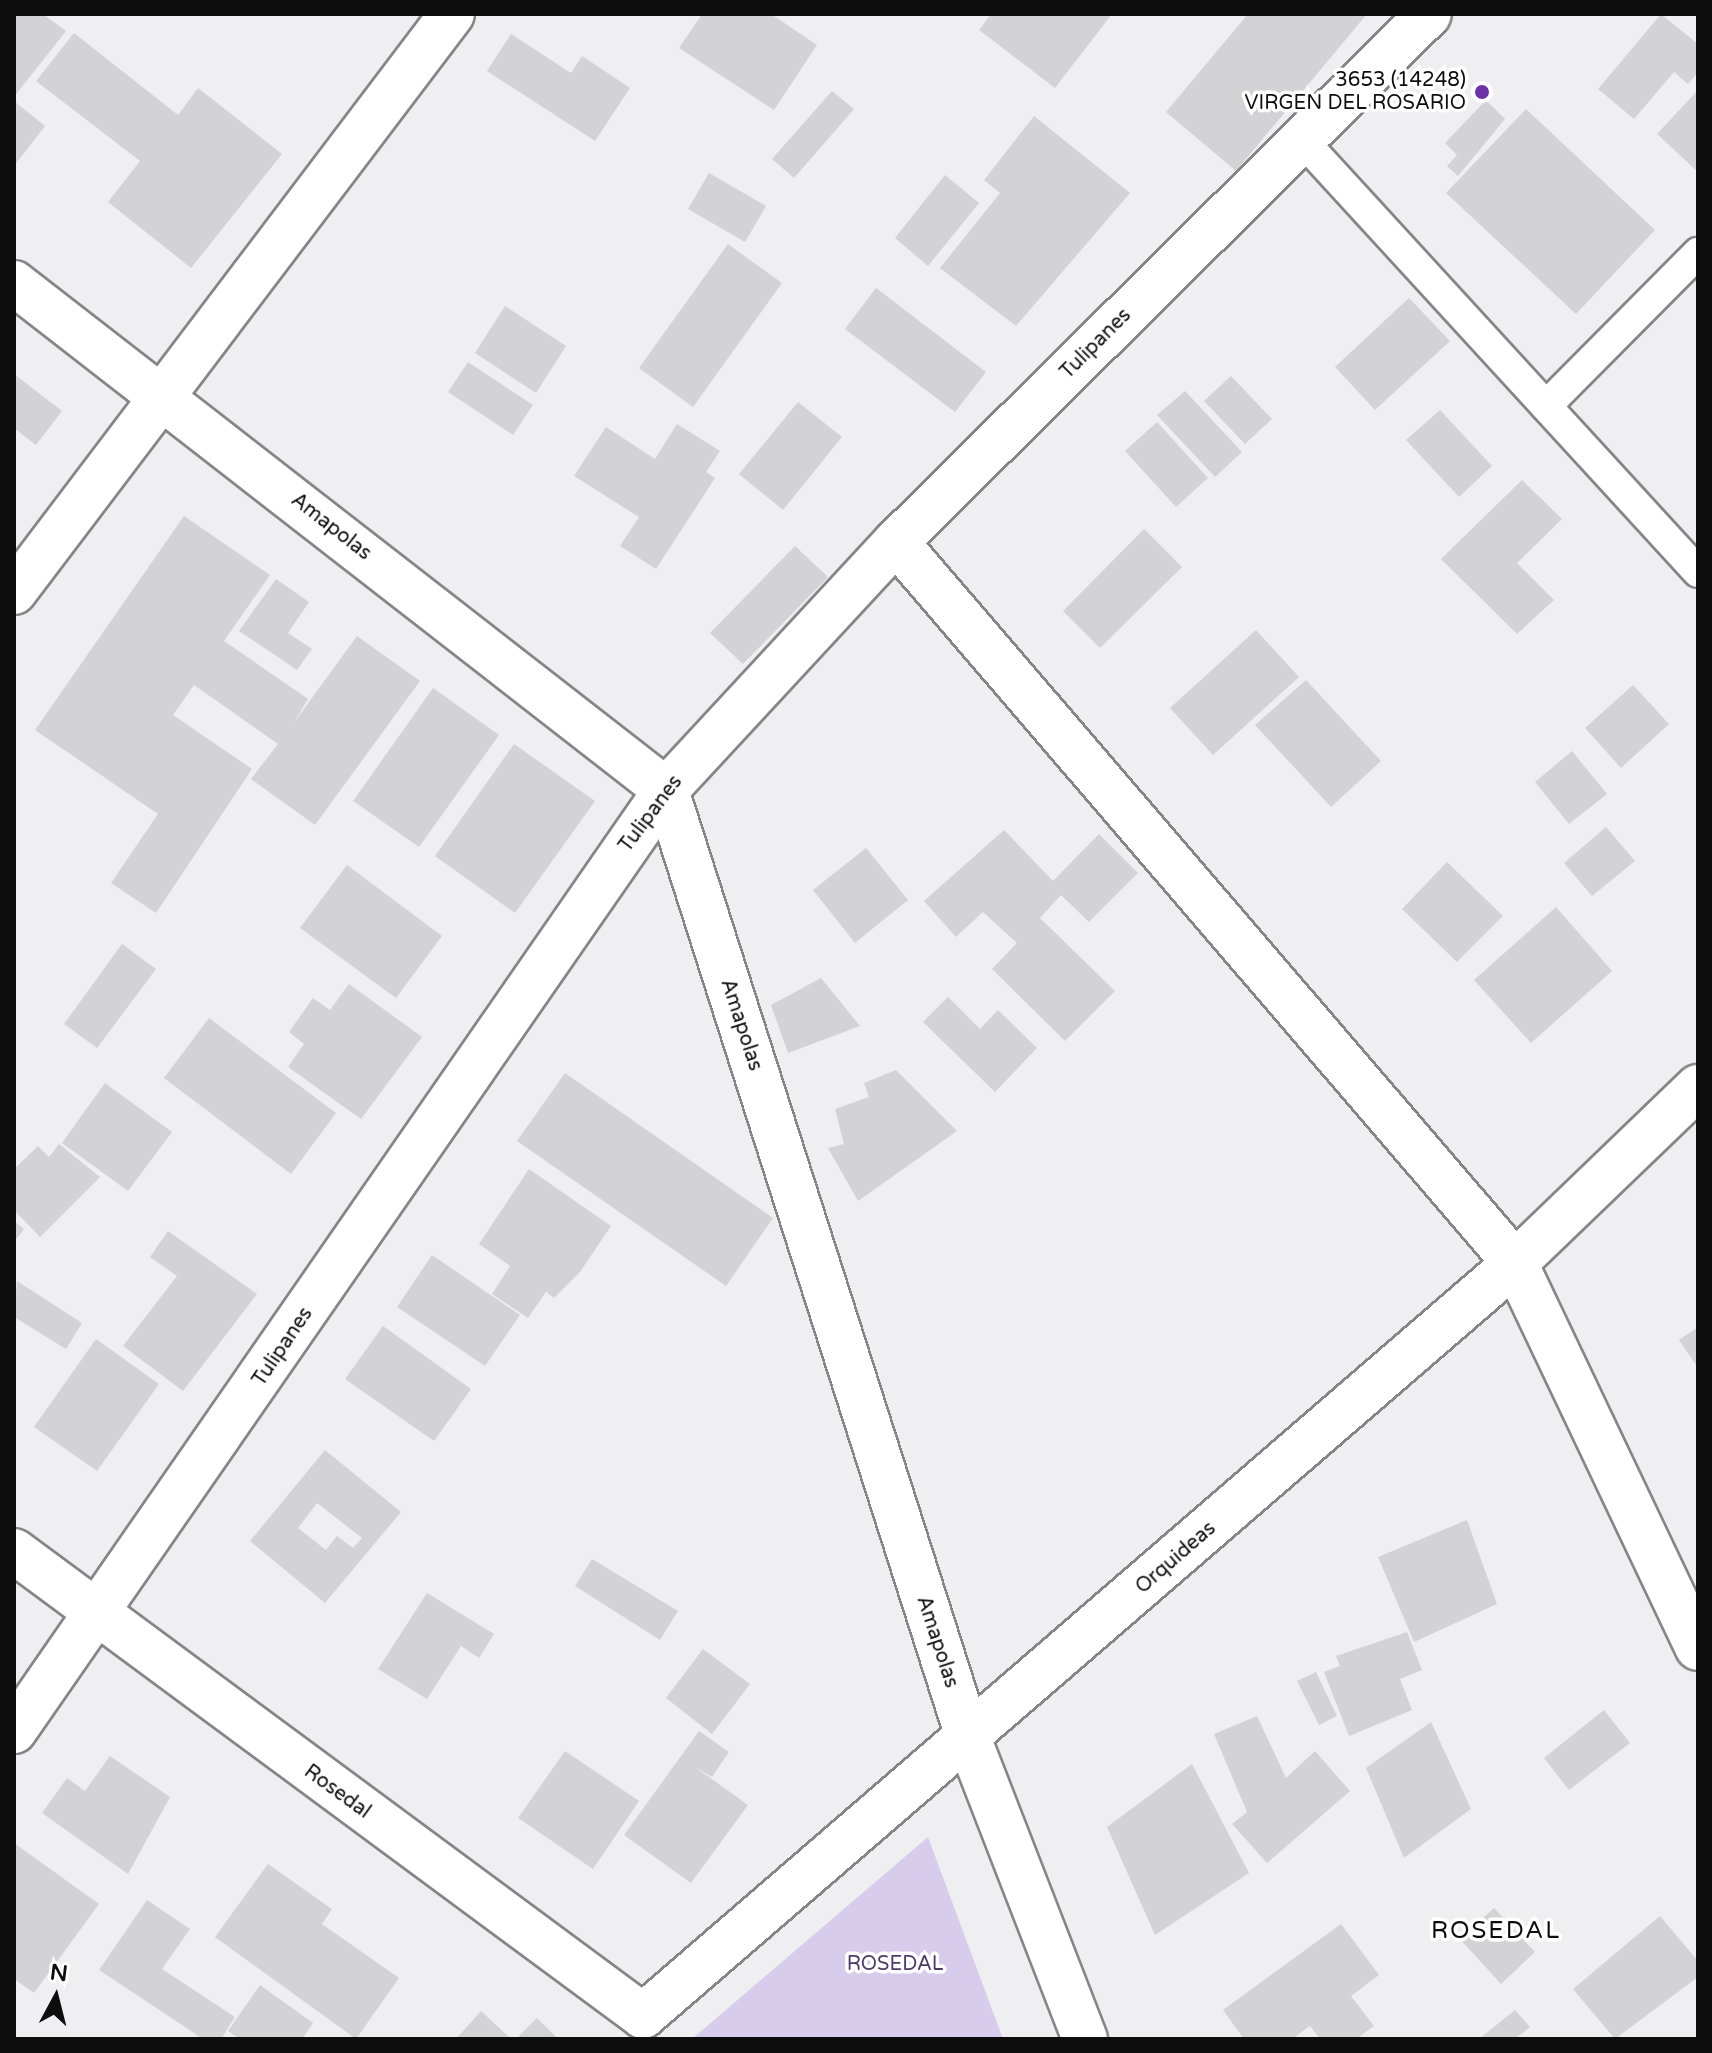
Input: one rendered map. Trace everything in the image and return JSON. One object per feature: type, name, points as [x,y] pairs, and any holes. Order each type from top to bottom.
[{"type":"street","points":[[14,592],[161,394],[452,14]]},
{"type":"street","name":"Tulipanes","points":[[14,1731],[97,1617],[666,790],[896,542],[1429,14]]},
{"type":"street","name":"Amapolas","points":[[14,283],[161,394],[666,790],[969,1740],[1085,2039]]},
{"type":"street","points":[[896,542],[1515,1263],[1698,1648]]},
{"type":"street","name":"Orquideas","points":[[639,2028],[1515,1263],[1698,1087]]},
{"type":"street","name":"Rosedal","points":[[14,1551],[639,2028]]},
{"type":"lane","points":[[1302,140],[1698,572]]},
{"type":"lane","points":[[1546,406],[1698,253]]},
{"type":"green space","name":"ROSEDAL","points":[[928,1837],[1003,2039],[692,2039]]},
{"type":"building","points":[[14,14],[43,14],[66,31],[14,97]]},
{"type":"building","points":[[702,14],[771,14],[817,45],[774,110],[679,48]]},
{"type":"building","points":[[991,14],[1112,14],[1055,88],[979,30]]},
{"type":"building","points":[[1248,14],[1367,14],[1236,171],[1166,112]]},
{"type":"building","points":[[1661,14],[1698,44],[1698,72],[1688,84],[1674,72],[1634,119],[1598,89]]},
{"type":"building","points":[[74,33],[178,115],[198,88],[282,154],[191,268],[108,202],[140,161],[36,81]]},
{"type":"building","points":[[511,34],[571,73],[582,56],[630,88],[595,141],[487,71]]},
{"type":"building","points":[[1698,90],[1698,172],[1657,134]]},
{"type":"building","points":[[832,91],[854,109],[794,178],[772,159]]},
{"type":"building","points":[[1486,100],[1505,119],[1458,176],[1447,166],[1457,155],[1445,143]]},
{"type":"building","points":[[14,101],[45,126],[14,166]]},
{"type":"building","points":[[1526,109],[1655,230],[1576,314],[1446,193]]},
{"type":"building","points":[[1034,116],[1130,193],[1016,326],[940,268],[1000,193],[984,180]]},
{"type":"building","points":[[709,173],[766,206],[745,242],[688,209]]},
{"type":"building","points":[[945,175],[979,203],[928,266],[895,238]]},
{"type":"building","points":[[728,244],[782,283],[693,407],[639,368]]},
{"type":"building","points":[[876,288],[986,372],[955,412],[845,329]]},
{"type":"building","points":[[1409,298],[1450,341],[1375,410],[1335,367]]},
{"type":"building","points":[[505,306],[566,346],[536,393],[475,353]]},
{"type":"building","points":[[468,362],[533,405],[513,435],[448,392]]},
{"type":"building","points":[[14,374],[62,411],[36,445],[14,428]]},
{"type":"building","points":[[1231,376],[1272,419],[1245,444],[1204,401]]},
{"type":"building","points":[[1185,391],[1242,452],[1215,477],[1157,415]]},
{"type":"building","points":[[798,402],[842,437],[783,510],[739,474]]},
{"type":"building","points":[[1440,410],[1492,466],[1459,497],[1406,440]]},
{"type":"building","points":[[1157,422],[1208,478],[1176,507],[1125,451]]},
{"type":"building","points":[[677,424],[720,451],[706,472],[715,478],[656,569],[620,546],[639,517],[574,476],[606,427],[655,459]]},
{"type":"building","points":[[1522,480],[1562,519],[1517,563],[1554,600],[1517,634],[1441,559]]},
{"type":"building","points":[[184,516],[270,575],[224,641],[308,699],[293,724],[357,636],[420,681],[315,825],[251,779],[278,744],[194,685],[173,715],[252,769],[156,913],[111,883],[158,814],[35,730]]},
{"type":"building","points":[[1144,529],[1182,567],[1100,648],[1063,611]]},
{"type":"building","points":[[795,546],[828,577],[743,664],[710,633]]},
{"type":"building","points":[[276,579],[309,602],[288,633],[312,649],[297,670],[239,631]]},
{"type":"building","points":[[1256,630],[1299,677],[1213,755],[1170,708]]},
{"type":"building","points":[[1306,680],[1381,761],[1331,807],[1255,725]]},
{"type":"building","points":[[1633,685],[1669,724],[1621,768],[1585,728]]},
{"type":"building","points":[[433,688],[499,735],[419,847],[353,801]]},
{"type":"building","points":[[514,744],[595,801],[515,913],[435,856]]},
{"type":"building","points":[[1572,751],[1607,794],[1569,824],[1535,782]]},
{"type":"building","points":[[1606,827],[1635,861],[1592,896],[1564,863]]},
{"type":"building","points":[[1004,830],[1053,881],[1099,834],[1138,873],[1089,922],[1061,895],[1040,918],[1115,991],[1065,1041],[992,969],[1017,943],[983,912],[956,937],[924,901]]},
{"type":"building","points":[[866,848],[908,900],[855,943],[813,890]]},
{"type":"building","points":[[1447,862],[1503,916],[1457,962],[1402,909]]},
{"type":"building","points":[[347,865],[442,936],[396,998],[300,928]]},
{"type":"building","points":[[1556,907],[1612,971],[1531,1043],[1474,980]]},
{"type":"building","points":[[122,944],[156,969],[97,1048],[64,1024]]},
{"type":"building","points":[[821,978],[860,1026],[788,1053],[771,1005]]},
{"type":"building","points":[[349,984],[422,1037],[361,1119],[288,1067],[304,1044],[289,1032],[313,998],[330,1010]]},
{"type":"building","points":[[948,997],[980,1029],[998,1010],[1037,1048],[995,1092],[923,1022]]},
{"type":"building","points":[[209,1018],[336,1113],[291,1174],[164,1078]]},
{"type":"building","points":[[896,1070],[957,1131],[858,1201],[828,1148],[844,1144],[835,1109],[869,1097],[864,1083]]},
{"type":"building","points":[[565,1073],[773,1218],[726,1286],[517,1141]]},
{"type":"building","points":[[105,1083],[172,1132],[128,1191],[62,1143]]},
{"type":"building","points":[[59,1144],[100,1177],[40,1237],[14,1210],[14,1169],[38,1146],[49,1157]]},
{"type":"building","points":[[529,1169],[611,1226],[580,1272],[554,1298],[546,1292],[528,1318],[492,1294],[510,1266],[479,1244]]},
{"type":"building","points":[[14,1221],[24,1229],[14,1242]]},
{"type":"building","points":[[168,1231],[257,1294],[183,1391],[123,1346],[177,1276],[150,1257]]},
{"type":"building","points":[[432,1255],[520,1315],[485,1366],[397,1307]]},
{"type":"building","points":[[17,1281],[82,1323],[66,1349],[14,1317]]},
{"type":"building","points":[[383,1326],[471,1389],[434,1441],[345,1379]]},
{"type":"building","points":[[1698,1327],[1698,1368],[1679,1340]]},
{"type":"building","points":[[96,1339],[159,1384],[97,1471],[34,1427]]},
{"type":"building","points":[[325,1450],[401,1512],[325,1603],[250,1541]],"holes":[[[317,1503],[362,1538],[353,1548],[337,1536],[326,1550],[298,1528]]]},
{"type":"building","points":[[1467,1520],[1497,1604],[1414,1642],[1378,1557]]},
{"type":"building","points":[[592,1559],[678,1611],[660,1640],[575,1586]]},
{"type":"building","points":[[427,1593],[494,1634],[479,1658],[461,1646],[427,1699],[378,1669]]},
{"type":"building","points":[[1407,1632],[1422,1670],[1400,1679],[1412,1710],[1349,1736],[1324,1672],[1340,1666],[1336,1656]]},
{"type":"building","points":[[703,1649],[750,1684],[712,1734],[666,1698]]},
{"type":"building","points":[[1316,1672],[1337,1716],[1319,1725],[1297,1681]]},
{"type":"building","points":[[1604,1710],[1630,1743],[1569,1790],[1544,1758]]},
{"type":"building","points":[[1257,1716],[1286,1778],[1315,1751],[1350,1791],[1267,1863],[1232,1824],[1247,1812],[1214,1734]]},
{"type":"building","points":[[1431,1722],[1471,1809],[1404,1858],[1366,1768]]},
{"type":"building","points":[[699,1731],[729,1752],[712,1777],[695,1767],[748,1805],[691,1883],[624,1835]]},
{"type":"building","points":[[565,1751],[639,1801],[593,1869],[518,1818]]},
{"type":"building","points":[[110,1756],[170,1797],[128,1874],[42,1813],[67,1778],[85,1791]]},
{"type":"building","points":[[1192,1764],[1249,1873],[1155,1935],[1107,1827]]},
{"type":"building","points":[[14,1843],[99,1904],[34,1993],[14,1979]]},
{"type":"building","points":[[268,1864],[332,1909],[322,1924],[399,1978],[356,2039],[215,1937]]},
{"type":"building","points":[[147,1900],[190,1929],[162,1969],[235,2017],[221,2039],[203,2039],[99,1970]]},
{"type":"building","points":[[1494,1908],[1535,1952],[1501,1984],[1460,1939]]},
{"type":"building","points":[[1660,1916],[1698,1961],[1698,1977],[1615,2039],[1573,1989]]},
{"type":"building","points":[[1341,1924],[1379,1975],[1351,1996],[1374,2026],[1356,2039],[1320,2039],[1310,2026],[1292,2039],[1244,2039],[1223,2010]]},
{"type":"building","points":[[260,1985],[313,2023],[302,2039],[240,2039],[228,2031]]},
{"type":"building","points":[[1515,2010],[1530,2027],[1515,2039],[1479,2039]]},
{"type":"building","points":[[481,2011],[511,2039],[456,2039]]},
{"type":"building","points":[[537,2018],[558,2039],[516,2039]]},
{"type":"place","name":"3653 (14248) VIRGEN DEL ROSARIO","points":[[1482,92]]},
{"type":"district","name":"ROSEDAL","points":[[1496,1931]]}]
